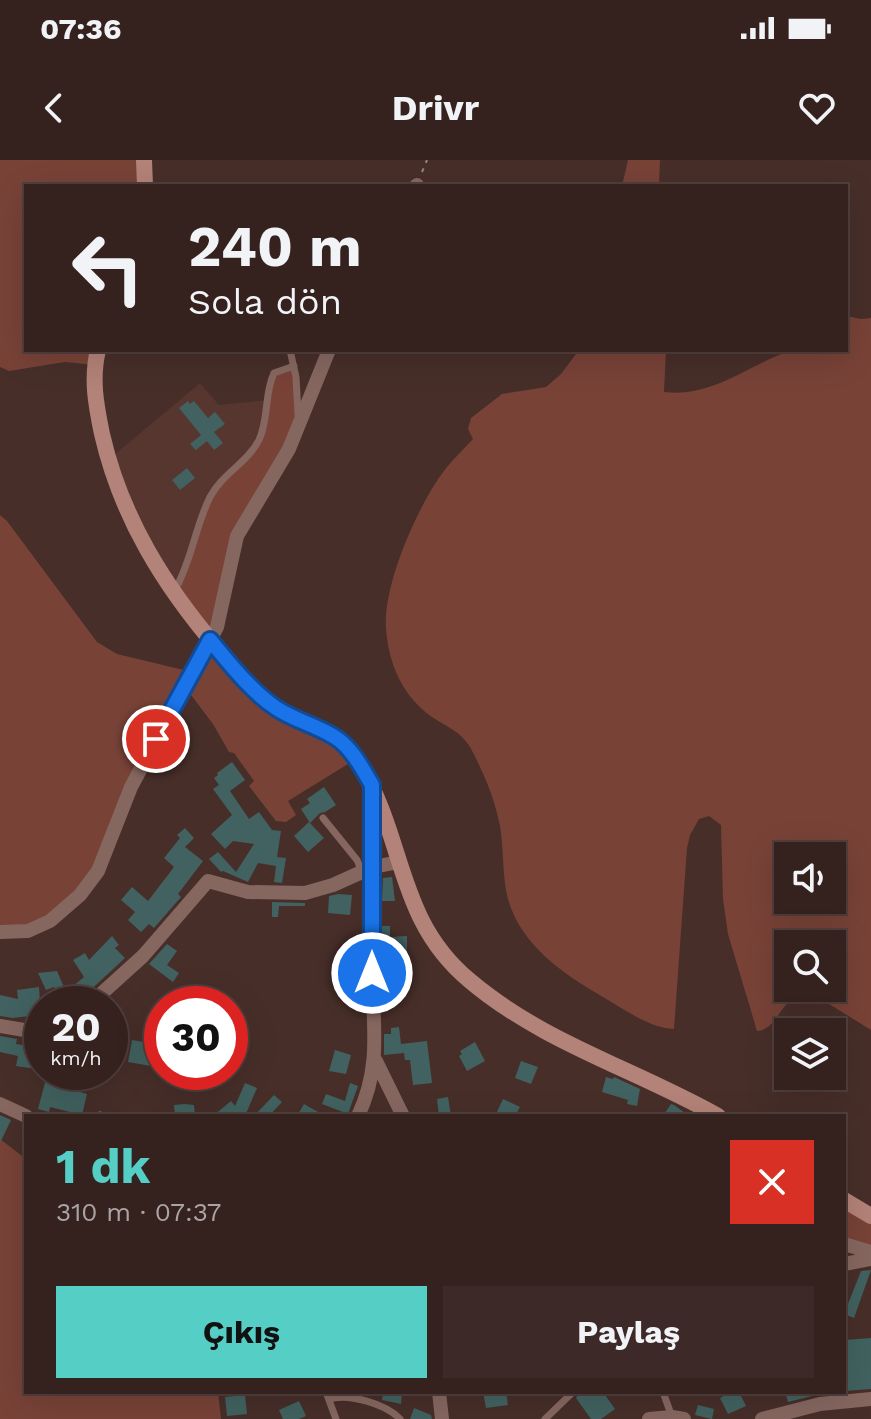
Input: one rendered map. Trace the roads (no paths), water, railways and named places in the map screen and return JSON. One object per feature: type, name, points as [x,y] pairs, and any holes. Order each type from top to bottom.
[{"type":"street","points":[[144,160],[145,184]]},
{"type":"street","points":[[98,352],[94,389],[115,481],[141,541],[173,592],[234,668],[273,706],[291,718],[335,736],[356,759],[372,785],[419,920],[434,944],[467,979],[557,1039],[714,1114]]},
{"type":"street","points":[[0,932],[28,931],[50,921],[91,883],[106,854],[131,787],[210,640],[222,612],[237,536],[278,470],[328,352]]},
{"type":"street","points":[[359,1114],[376,1061],[367,869],[372,785]]},
{"type":"street","points":[[110,986],[143,956],[208,881],[248,892],[305,893],[333,885],[367,869],[399,862]]},
{"type":"street","points":[[0,1026],[24,1030]]},
{"type":"street","points":[[376,1061],[402,1114]]},
{"type":"street","points":[[0,1104],[24,1115]]},
{"type":"street","points":[[846,1201],[871,1216]]},
{"type":"street","points":[[846,1245],[871,1252]]},
{"type":"street","points":[[846,1264],[871,1259]]},
{"type":"street","points":[[439,1394],[442,1419]]},
{"type":"street","points":[[762,1419],[820,1404],[871,1399]]},
{"type":"street","points":[[649,1419],[676,1418]]},
{"type":"lane","points":[[290,352],[299,400],[298,425]]},
{"type":"lane","points":[[173,592],[191,554],[211,497],[223,479],[243,462],[259,440],[274,373],[294,366]]},
{"type":"lane","points":[[323,818],[367,869]]},
{"type":"lane","points":[[545,1419],[571,1394]]},
{"type":"lane","points":[[664,1394],[676,1418]]},
{"type":"lane","points":[[336,1419],[328,1396],[374,1404],[392,1411],[400,1419]]}]
